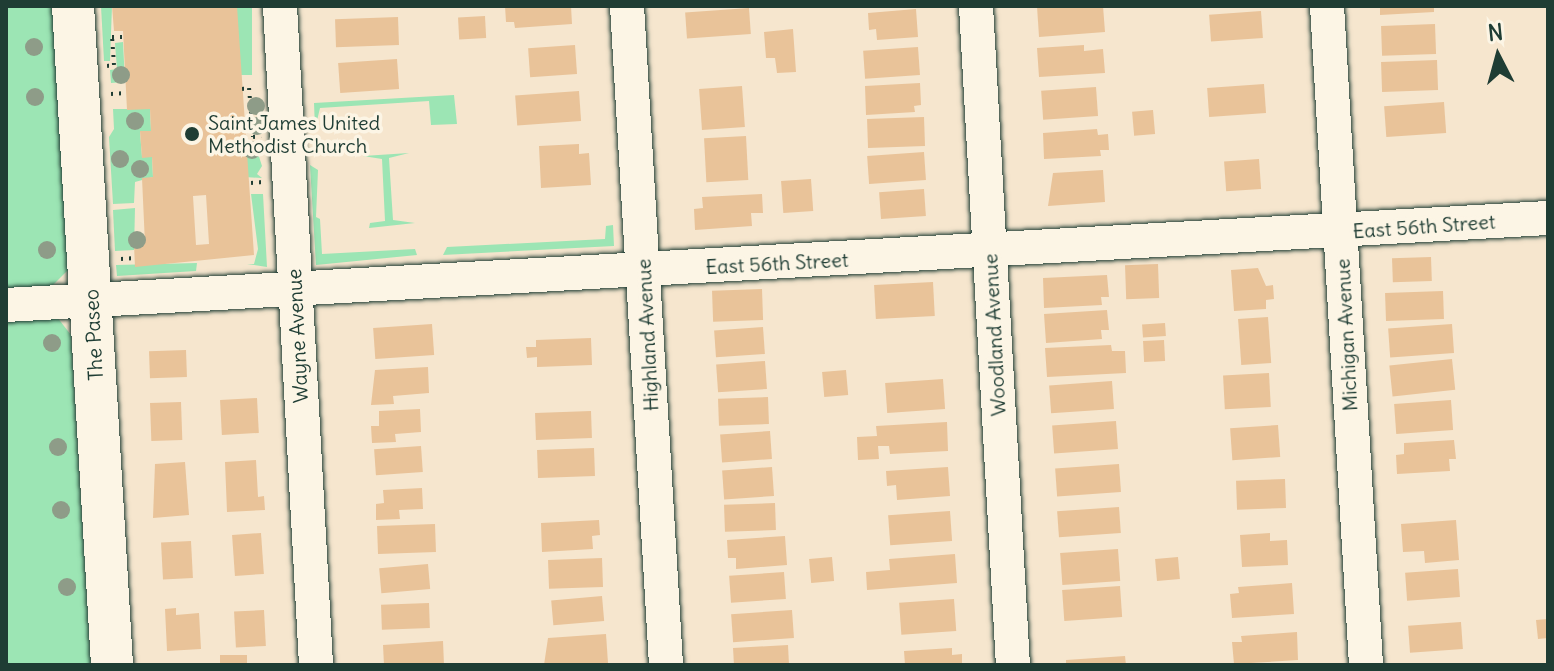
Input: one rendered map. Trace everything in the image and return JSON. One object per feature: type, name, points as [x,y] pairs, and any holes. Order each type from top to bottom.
[{"type":"main road","name":"The Paseo","points":[[73,6],[112,665]]},
{"type":"street","name":"Wayne Avenue","points":[[280,6],[316,665]]},
{"type":"street","name":"Highland Avenue","points":[[627,6],[666,665]]},
{"type":"street","name":"Woodland Avenue","points":[[976,6],[1013,665]]},
{"type":"street","name":"Michigan Avenue","points":[[1327,6],[1366,665]]},
{"type":"street","name":"East 56th Street","points":[[6,305],[1548,218]]},
{"type":"path","points":[[100,66],[114,65],[112,37],[123,37]]},
{"type":"path","points":[[242,89],[250,88],[253,137],[264,136]]},
{"type":"path","points":[[112,94],[126,93]]},
{"type":"path","points":[[251,183],[266,182]]},
{"type":"path","points":[[120,259],[135,258]]},
{"type":"green space","points":[[6,6],[53,6],[69,269],[51,287],[6,290]]},
{"type":"green space","points":[[101,6],[112,6],[110,61],[104,61]]},
{"type":"green space","points":[[237,6],[252,6],[252,75],[237,75]]},
{"type":"green space","points":[[123,42],[125,82],[111,83],[110,70],[117,69],[115,43]]},
{"type":"green space","points":[[454,95],[457,124],[431,125],[429,101],[320,108],[315,129],[314,103]]},
{"type":"green space","points":[[113,109],[150,109],[151,131],[140,132],[142,157],[152,157],[153,177],[135,182],[134,203],[113,204],[109,137],[114,129]]},
{"type":"green space","points":[[242,137],[255,144],[262,166],[257,174],[262,178],[245,177]]},
{"type":"green space","points":[[409,153],[389,158],[393,220],[415,223],[369,228],[370,223],[385,221],[382,159],[363,156]]},
{"type":"green space","points":[[310,165],[318,170],[316,217],[320,219],[322,254],[415,249],[417,255],[316,265]]},
{"type":"green space","points":[[251,194],[263,194],[267,267],[247,264],[254,264],[258,249]]},
{"type":"green space","points":[[135,208],[134,250],[115,251],[113,210]]},
{"type":"green space","points":[[613,225],[614,246],[443,255],[447,247],[605,239],[606,226]]},
{"type":"green space","points":[[197,263],[196,271],[117,276],[116,265]]},
{"type":"green space","points":[[57,317],[71,335],[91,665],[6,665],[6,321]]},
{"type":"building","name":"Saint James United Methodist Church","points":[[112,6],[237,6],[254,255],[135,267],[134,245],[145,244],[142,178],[153,177],[152,157],[142,158],[140,131],[151,131],[150,109],[127,110],[123,31],[114,31]],"holes":[[[206,195],[209,244],[196,245],[193,196]]]},
{"type":"building","points":[[505,6],[571,6],[572,24],[515,28],[514,22],[506,22]]},
{"type":"building","points":[[1037,6],[1103,6],[1105,32],[1039,37]]},
{"type":"building","points":[[1380,6],[1434,6],[1434,12],[1380,15]]},
{"type":"building","points":[[749,8],[751,34],[687,38],[685,12]]},
{"type":"building","points":[[916,9],[918,37],[877,40],[876,29],[869,30],[868,13]]},
{"type":"building","points":[[1261,11],[1263,38],[1211,42],[1209,15]]},
{"type":"building","points":[[485,16],[486,38],[459,39],[458,17]]},
{"type":"building","points":[[398,17],[399,45],[336,47],[335,19]]},
{"type":"building","points":[[1435,24],[1436,54],[1382,56],[1381,26]]},
{"type":"building","points":[[793,29],[796,72],[777,73],[775,58],[766,58],[764,32]]},
{"type":"building","points":[[575,45],[577,74],[530,77],[528,48]]},
{"type":"building","points":[[1084,45],[1084,51],[1103,49],[1105,73],[1039,77],[1037,48]]},
{"type":"building","points":[[918,47],[920,75],[865,79],[863,51]]},
{"type":"building","points":[[397,59],[399,89],[340,93],[338,63]]},
{"type":"building","points":[[1437,60],[1438,90],[1382,92],[1381,62]]},
{"type":"building","points":[[920,83],[921,105],[914,106],[915,112],[866,115],[865,86]]},
{"type":"building","points":[[1264,84],[1266,113],[1209,117],[1207,88]]},
{"type":"building","points":[[742,86],[745,127],[702,130],[699,89]]},
{"type":"building","points":[[1096,87],[1098,116],[1043,120],[1041,91]]},
{"type":"building","points":[[579,91],[581,121],[517,125],[515,95]]},
{"type":"building","points":[[1444,102],[1446,133],[1386,137],[1384,106]]},
{"type":"building","points":[[1153,110],[1155,134],[1134,136],[1132,112]]},
{"type":"building","points":[[924,117],[925,146],[868,148],[867,119]]},
{"type":"building","points":[[1097,129],[1098,135],[1108,134],[1109,150],[1100,150],[1101,156],[1044,159],[1043,133]]},
{"type":"building","points":[[746,136],[748,180],[706,182],[704,138]]},
{"type":"building","points":[[579,144],[579,154],[589,153],[591,185],[541,188],[539,146]]},
{"type":"building","points":[[924,152],[926,180],[869,184],[867,156]]},
{"type":"building","points":[[1259,159],[1261,189],[1226,191],[1224,161]]},
{"type":"building","points":[[1103,170],[1105,202],[1048,206],[1053,173]]},
{"type":"building","points":[[811,179],[813,211],[783,213],[781,181]]},
{"type":"building","points":[[924,189],[926,216],[881,219],[879,192]]},
{"type":"building","points":[[762,194],[763,213],[751,213],[752,226],[695,230],[694,209],[703,208],[702,197]]},
{"type":"building","points":[[1431,257],[1432,281],[1393,282],[1392,258]]},
{"type":"building","points":[[1158,264],[1159,298],[1126,299],[1125,265]]},
{"type":"building","points":[[1258,268],[1266,286],[1273,285],[1274,299],[1266,300],[1266,309],[1234,311],[1231,270]]},
{"type":"building","points":[[1107,275],[1109,297],[1101,297],[1102,305],[1044,308],[1043,278]]},
{"type":"building","points":[[933,282],[935,316],[876,319],[874,285]]},
{"type":"building","points":[[762,289],[763,320],[713,322],[712,291]]},
{"type":"building","points":[[1443,291],[1444,319],[1386,321],[1385,293]]},
{"type":"building","points":[[1107,310],[1109,330],[1101,330],[1102,339],[1046,343],[1044,314]]},
{"type":"building","points":[[1268,317],[1271,363],[1241,365],[1238,319]]},
{"type":"building","points":[[1165,323],[1166,336],[1143,338],[1142,325]]},
{"type":"building","points":[[432,324],[434,355],[375,359],[373,328]]},
{"type":"building","points":[[1452,324],[1454,353],[1390,357],[1388,328]]},
{"type":"building","points":[[763,327],[765,354],[716,357],[714,330]]},
{"type":"building","points":[[591,338],[592,365],[537,367],[537,357],[527,358],[526,347],[536,347],[536,340]]},
{"type":"building","points":[[1164,340],[1165,361],[1144,362],[1143,341]]},
{"type":"building","points":[[1111,345],[1112,351],[1125,351],[1126,373],[1047,377],[1045,348]]},
{"type":"building","points":[[186,350],[187,377],[150,378],[149,351]]},
{"type":"building","points":[[1452,359],[1455,390],[1393,396],[1389,366]]},
{"type":"building","points":[[765,361],[767,389],[718,392],[716,364]]},
{"type":"building","points":[[428,367],[429,393],[393,396],[394,404],[371,405],[375,370]]},
{"type":"building","points":[[846,370],[848,395],[824,397],[822,372]]},
{"type":"building","points":[[1269,373],[1271,407],[1225,409],[1223,375]]},
{"type":"building","points":[[943,379],[945,409],[887,413],[885,383]]},
{"type":"building","points":[[1112,381],[1114,409],[1051,413],[1049,385]]},
{"type":"building","points":[[768,397],[769,424],[719,426],[718,399]]},
{"type":"building","points":[[257,398],[259,433],[222,435],[220,400]]},
{"type":"building","points":[[1451,400],[1453,430],[1396,434],[1394,404]]},
{"type":"building","points":[[181,402],[182,440],[151,441],[150,403]]},
{"type":"building","points":[[420,409],[421,432],[395,434],[396,442],[372,443],[371,426],[379,426],[379,411]]},
{"type":"building","points":[[591,411],[592,438],[536,440],[535,413]]},
{"type":"building","points":[[1116,421],[1118,449],[1054,453],[1052,425]]},
{"type":"building","points":[[947,422],[948,451],[890,454],[889,446],[878,446],[879,459],[858,460],[857,437],[877,436],[876,426]]},
{"type":"building","points":[[1278,425],[1280,457],[1232,460],[1230,428]]},
{"type":"building","points":[[770,431],[772,459],[722,462],[720,434]]},
{"type":"building","points":[[1454,440],[1456,459],[1449,459],[1450,471],[1397,474],[1396,455],[1404,454],[1404,443]]},
{"type":"building","points":[[421,446],[423,472],[376,475],[374,449]]},
{"type":"building","points":[[594,448],[595,476],[538,478],[537,450]]},
{"type":"building","points":[[256,460],[258,497],[264,496],[265,510],[227,512],[225,462]]},
{"type":"building","points":[[185,462],[189,515],[153,518],[155,464]]},
{"type":"building","points":[[1119,464],[1121,492],[1057,496],[1055,468]]},
{"type":"building","points":[[772,467],[774,496],[724,499],[722,470]]},
{"type":"building","points":[[948,467],[950,496],[897,500],[896,485],[887,486],[886,471]]},
{"type":"building","points":[[1285,479],[1286,508],[1237,510],[1236,481]]},
{"type":"building","points":[[422,488],[423,509],[399,510],[400,519],[376,520],[376,504],[384,503],[383,490]]},
{"type":"building","points":[[775,503],[776,530],[725,532],[724,505]]},
{"type":"building","points":[[1119,507],[1121,533],[1059,537],[1057,511]]},
{"type":"building","points":[[950,511],[952,541],[890,545],[888,515]]},
{"type":"building","points":[[599,520],[600,535],[592,536],[593,549],[542,552],[541,523]]},
{"type":"building","points":[[1456,520],[1459,560],[1425,563],[1424,551],[1403,552],[1401,524]]},
{"type":"building","points":[[435,524],[436,552],[378,554],[377,526]]},
{"type":"building","points":[[261,533],[264,574],[235,576],[232,535]]},
{"type":"building","points":[[1270,533],[1270,541],[1287,540],[1288,565],[1242,567],[1240,535]]},
{"type":"building","points":[[785,536],[787,565],[736,569],[736,558],[728,558],[727,540]]},
{"type":"building","points":[[191,541],[193,578],[163,580],[161,543]]},
{"type":"building","points":[[1118,549],[1120,581],[1062,585],[1060,553]]},
{"type":"building","points":[[955,554],[957,583],[867,590],[866,572],[890,570],[889,559]]},
{"type":"building","points":[[832,557],[834,581],[811,583],[809,559]]},
{"type":"building","points":[[1178,557],[1180,579],[1157,581],[1155,559]]},
{"type":"building","points":[[602,558],[603,587],[549,589],[548,560]]},
{"type":"building","points":[[428,564],[430,589],[381,593],[379,568]]},
{"type":"building","points":[[1458,569],[1460,597],[1407,601],[1405,573]]},
{"type":"building","points":[[784,572],[786,599],[731,603],[729,576]]},
{"type":"building","points":[[1292,583],[1294,614],[1232,618],[1230,594],[1239,593],[1238,587]]},
{"type":"building","points":[[1120,586],[1122,617],[1064,621],[1062,590]]},
{"type":"building","points":[[602,596],[604,621],[553,625],[551,600]]},
{"type":"building","points":[[954,599],[956,631],[901,635],[899,603]]},
{"type":"building","points":[[429,603],[430,628],[382,630],[381,605]]},
{"type":"building","points":[[176,608],[176,615],[199,613],[201,649],[167,651],[165,609]]},
{"type":"building","points":[[264,610],[266,646],[236,648],[234,612]]},
{"type":"building","points":[[792,610],[794,638],[733,642],[731,614]]},
{"type":"building","points":[[1548,619],[1548,638],[1538,639],[1536,620]]},
{"type":"building","points":[[1461,622],[1463,649],[1410,653],[1408,626]]},
{"type":"building","points":[[1297,632],[1298,660],[1234,664],[1232,642],[1242,642],[1241,636]]},
{"type":"building","points":[[606,634],[608,663],[544,665],[548,638]]},
{"type":"building","points":[[443,641],[444,665],[384,665],[383,645]]},
{"type":"building","points":[[788,645],[789,665],[734,665],[733,648]]},
{"type":"building","points":[[952,648],[952,655],[962,654],[962,665],[905,665],[904,651]]},
{"type":"building","points":[[220,655],[247,655],[247,665],[220,665]]},
{"type":"building","points":[[1125,656],[1126,665],[1066,665],[1066,660]]},
{"type":"place","name":"Saint James United Methodist Church","points":[[192,134]]}]
